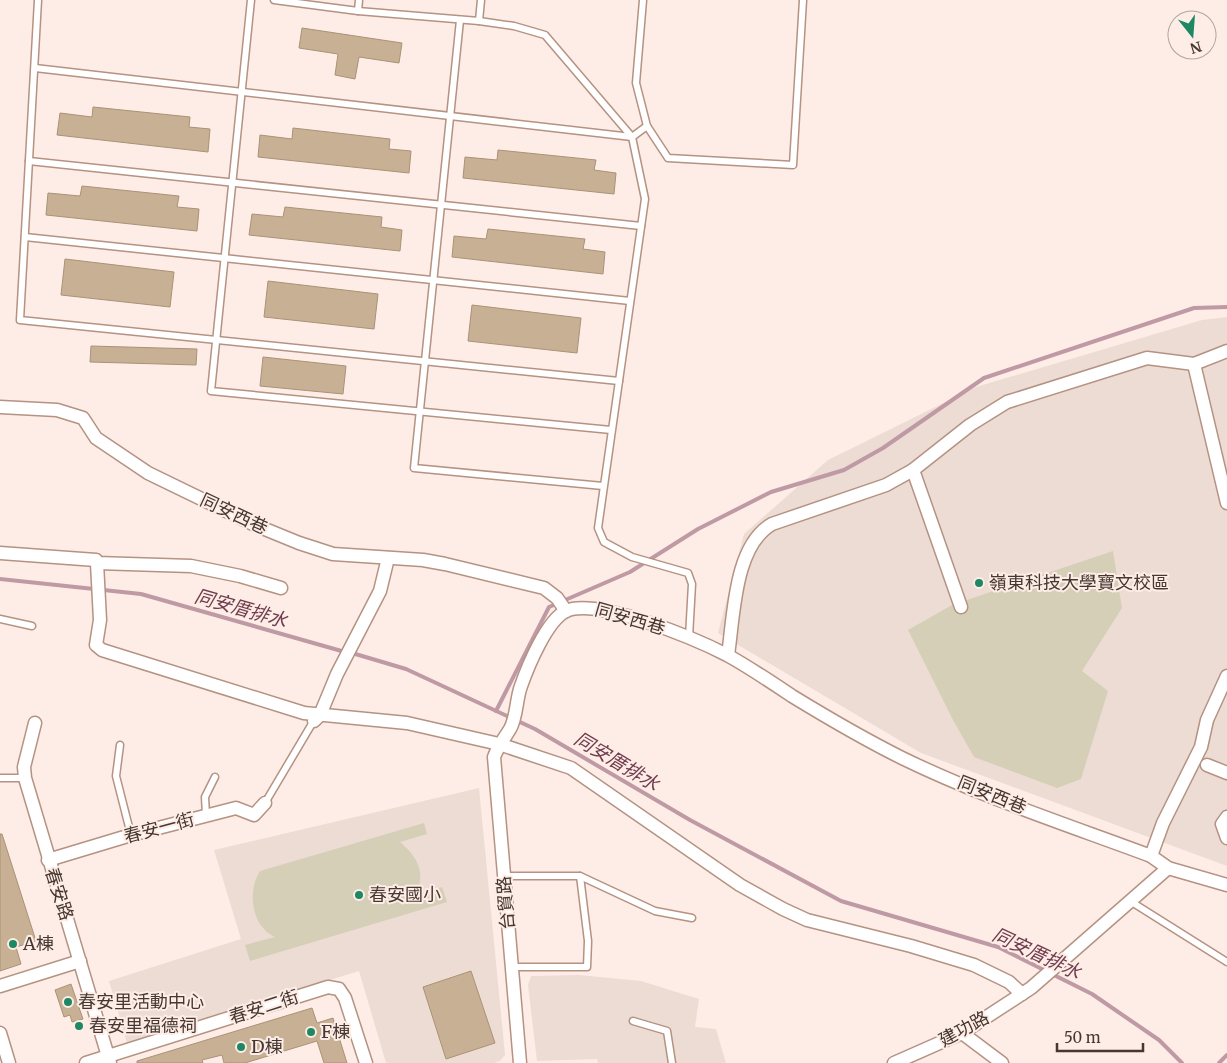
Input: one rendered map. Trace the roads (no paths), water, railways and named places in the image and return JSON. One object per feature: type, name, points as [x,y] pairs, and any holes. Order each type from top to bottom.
[{"type":"street","points":[[728,655],[739,576],[753,540],[761,530],[772,524],[886,485],[913,470],[977,420],[1007,402],[1148,358],[1194,364],[1227,351]]},
{"type":"street","points":[[1194,364],[1227,503]]},
{"type":"street","name":"同安西巷","points":[[0,407],[57,410],[83,418],[96,438],[148,473],[255,525],[333,554],[438,563],[544,588],[557,598],[566,611],[576,607],[589,607],[625,616],[688,637],[728,655],[828,718],[902,758],[991,796],[1151,856],[1168,868],[1227,885]]},
{"type":"street","points":[[913,470],[961,606]]},
{"type":"street","points":[[0,553],[96,560],[98,566],[100,620],[96,645],[102,650],[316,718],[407,723],[499,744],[570,768],[740,885],[783,909],[807,920],[911,946],[974,965],[1026,991]]},
{"type":"street","points":[[316,718],[380,591],[388,558]]},
{"type":"street","points":[[98,566],[191,566],[240,576],[281,588]]},
{"type":"street","points":[[499,744],[510,729],[521,686],[547,628],[556,616],[566,611]]},
{"type":"street","points":[[1151,856],[1164,823],[1202,747],[1207,720],[1224,688],[1227,676]]},
{"type":"street","name":"春安路","points":[[35,723],[24,767],[25,778],[109,1060]]},
{"type":"street","name":"台貿路","points":[[499,744],[494,757],[520,1063]]},
{"type":"street","points":[[1206,765],[1227,773]]},
{"type":"street","name":"春安一街","points":[[48,860],[131,835],[236,808],[254,815],[265,804]]},
{"type":"street","points":[[1227,816],[1222,824],[1227,838]]},
{"type":"street","points":[[1130,901],[1168,868]]},
{"type":"street","name":"建功路","points":[[894,1063],[962,1033],[1026,991],[1130,901]]},
{"type":"street","points":[[0,986],[80,961]]},
{"type":"street","name":"春安二街","points":[[86,1063],[109,1060],[328,987],[339,989],[345,998],[366,1063]]},
{"type":"street","points":[[0,1033],[9,1063]]},
{"type":"street","points":[[962,1033],[1002,1063]]},
{"type":"lane","points":[[38,0],[20,320],[618,381]]},
{"type":"lane","points":[[251,0],[211,391],[611,430]]},
{"type":"lane","points":[[274,0],[358,11],[479,21],[514,26],[545,35],[632,137],[645,199],[598,528],[604,542],[632,557],[688,573],[692,584],[688,637]]},
{"type":"lane","points":[[358,11],[359,0]]},
{"type":"lane","points":[[479,21],[482,0]]},
{"type":"lane","points":[[642,0],[636,83],[646,126],[668,158],[794,165],[803,0]]},
{"type":"lane","points":[[460,20],[414,468],[603,486]]},
{"type":"lane","points":[[35,68],[632,137],[646,126]]},
{"type":"lane","points":[[29,161],[441,203],[641,226]]},
{"type":"lane","points":[[25,237],[630,301]]},
{"type":"lane","points":[[0,619],[32,626]]},
{"type":"lane","points":[[265,804],[316,718]]},
{"type":"lane","points":[[120,744],[116,776],[131,835]]},
{"type":"lane","points":[[206,815],[205,797],[215,777]]},
{"type":"lane","points":[[0,778],[25,778]]},
{"type":"lane","points":[[504,876],[580,876],[655,911],[692,918]]},
{"type":"lane","points":[[512,967],[588,968],[588,941],[580,876]]},
{"type":"lane","points":[[1130,901],[1227,962]]},
{"type":"lane","points":[[633,1022],[667,1031],[672,1063]]},
{"type":"waterway","points":[[496,711],[549,607],[630,572],[698,529],[771,492],[844,470],[883,448],[984,378],[1194,308],[1227,307]]},
{"type":"waterway","name":"同安厝排水","points":[[0,579],[141,594],[345,652]]},
{"type":"waterway","name":"同安厝排水","points":[[352,653],[406,669],[535,729],[690,820],[841,901],[998,947],[1092,994],[1159,1040],[1182,1063]]},
{"type":"waterway","points":[[1219,1063],[1227,1055]]},
{"type":"place","name":"嶺東科技大學寶文校區","points":[[979,583]]},
{"type":"place","name":"春安國小","points":[[359,895]]},
{"type":"place","name":"A棟","points":[[13,944]]},
{"type":"place","name":"春安里活動中心","points":[[68,1002]]},
{"type":"place","name":"春安里福德祠","points":[[79,1026]]},
{"type":"place","name":"F棟","points":[[311,1032]]},
{"type":"place","name":"D棟","points":[[241,1047]]}]
